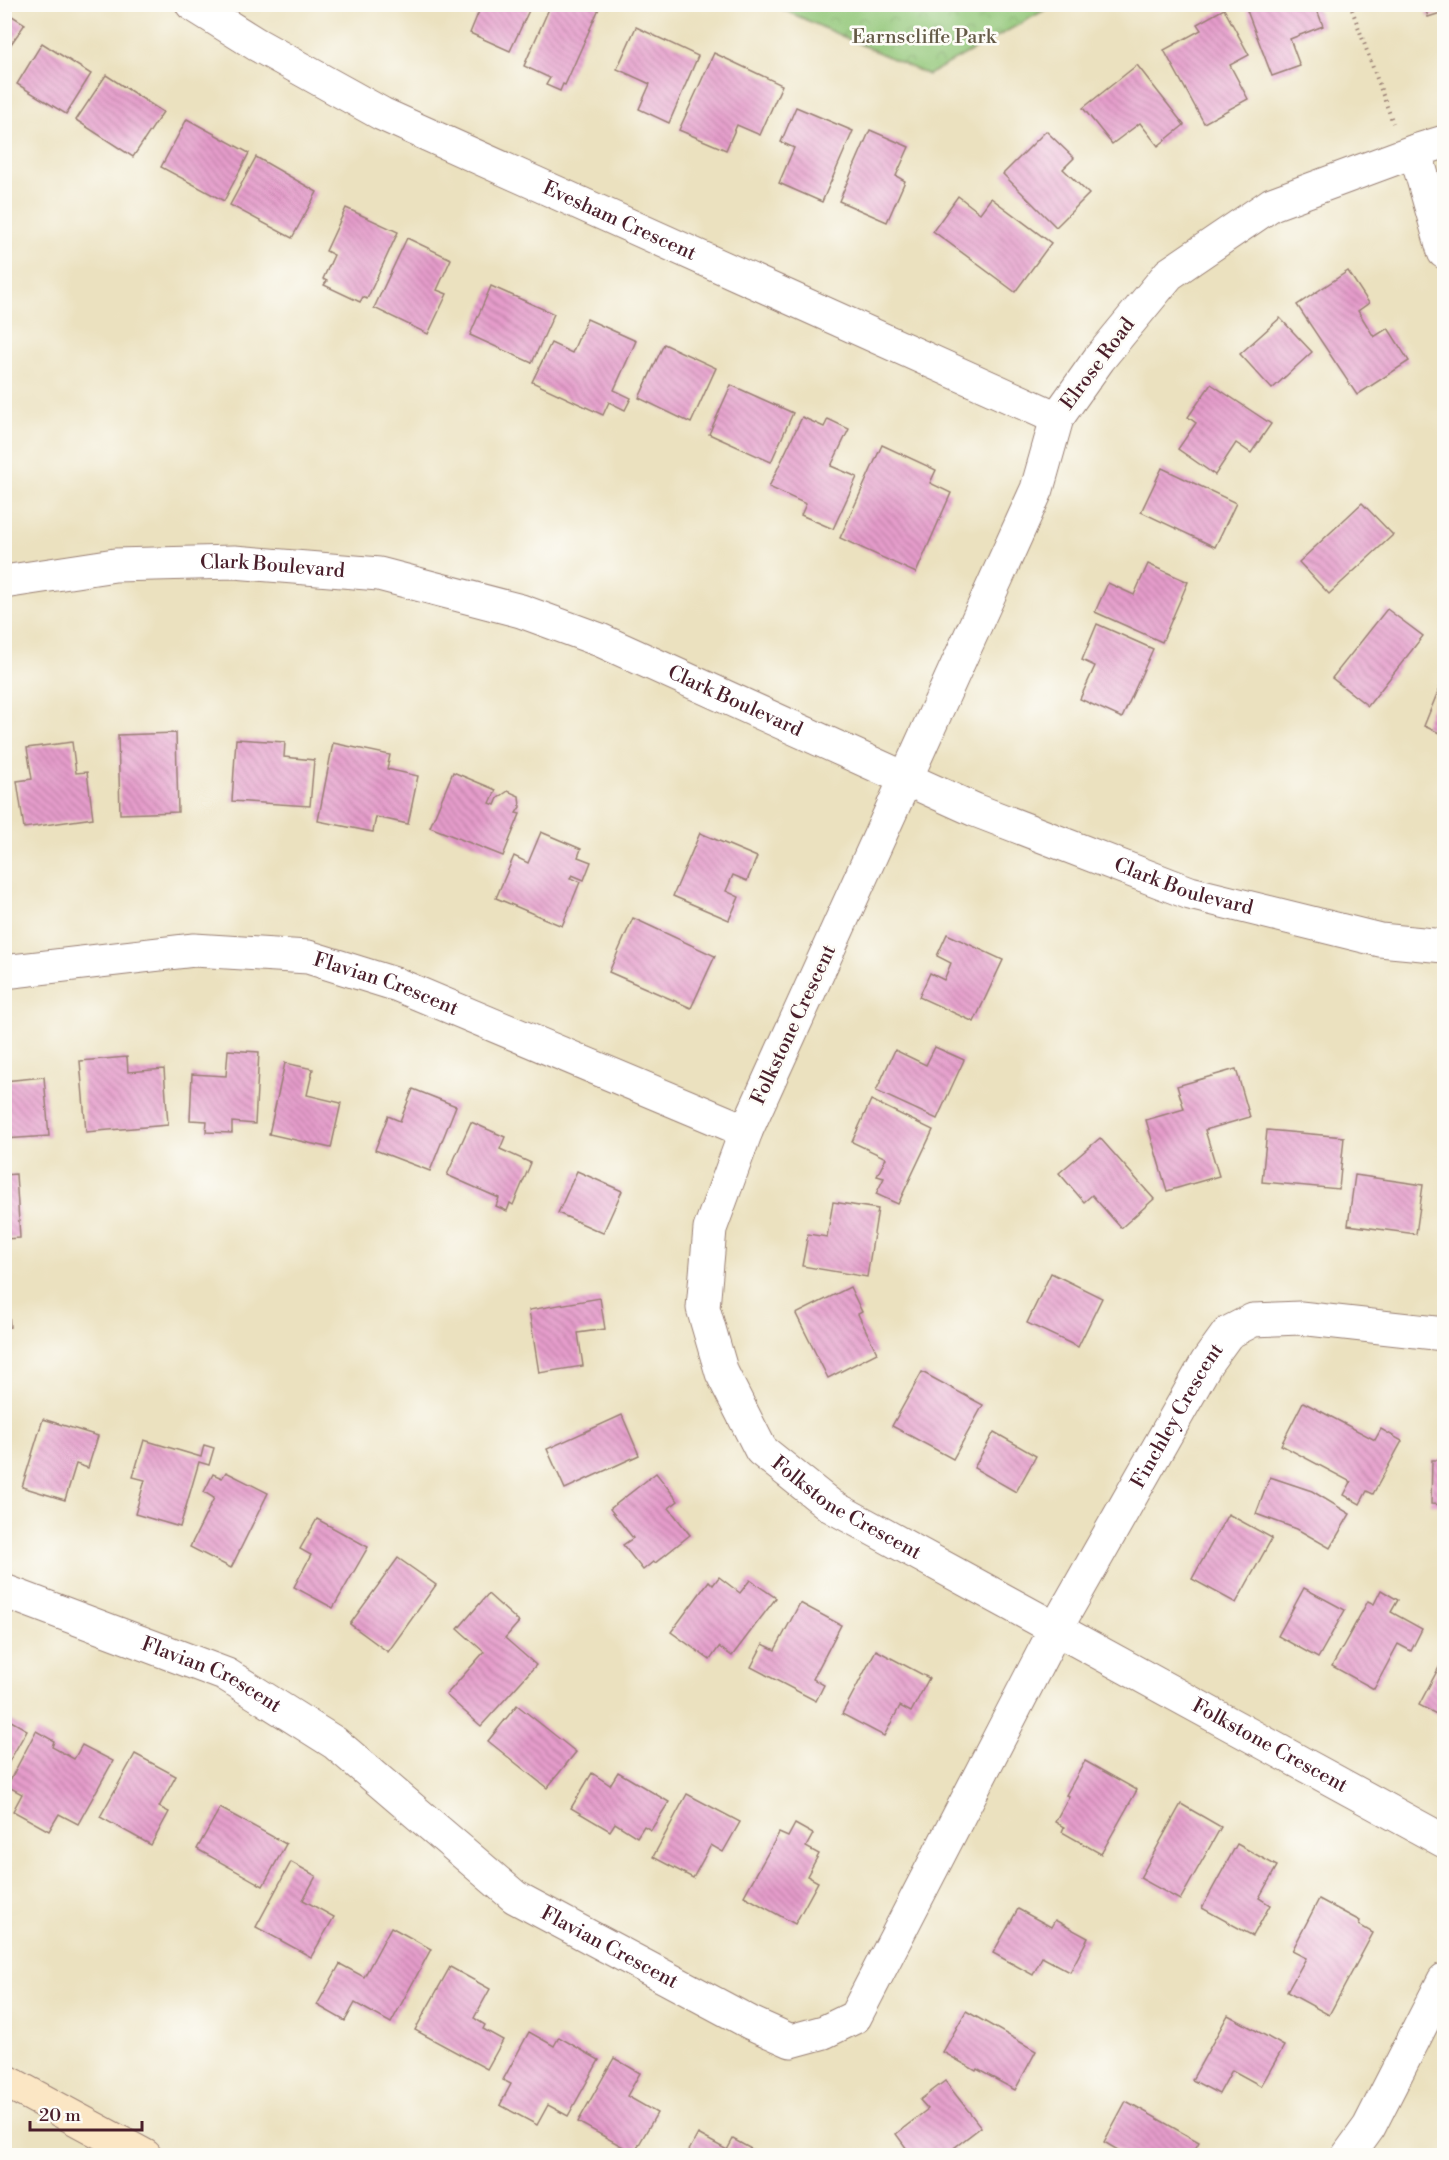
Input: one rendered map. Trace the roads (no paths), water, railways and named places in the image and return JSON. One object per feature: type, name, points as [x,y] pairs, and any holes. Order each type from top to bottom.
[{"type":"main road","points":[[4,2080],[145,2156]]},
{"type":"street","name":"Evesham Crescent","points":[[192,4],[256,44],[382,114],[1057,418]]},
{"type":"street","name":"Elrose Road","points":[[905,777],[1036,489],[1057,418],[1099,359],[1169,274],[1272,204],[1421,149]]},
{"type":"street","points":[[1421,149],[1444,252]]},
{"type":"street","name":"Clark Boulevard","points":[[4,582],[115,565],[234,562],[379,574],[521,611],[600,640],[975,810],[1190,892],[1380,940],[1444,946]]},
{"type":"street","name":"Folkstone Crescent","points":[[905,777],[746,1131],[710,1229],[703,1308],[722,1373],[762,1450],[831,1506],[1444,1841]]},
{"type":"street","name":"Flavian Crescent","points":[[4,972],[194,950],[308,957],[398,985],[746,1131]]},
{"type":"street","name":"Finchley Crescent","points":[[1055,1630],[1207,1362],[1228,1333],[1253,1320],[1300,1318],[1444,1334]]},
{"type":"street","name":"Flavian Crescent","points":[[4,1591],[227,1675],[335,1743],[515,1897],[751,2023],[791,2041],[824,2032],[855,2017],[1055,1630]]},
{"type":"street","points":[[1348,2156],[1368,2127],[1444,1980]]},
{"type":"park label","name":"Earnscliffe Park","points":[[924,37]]}]
